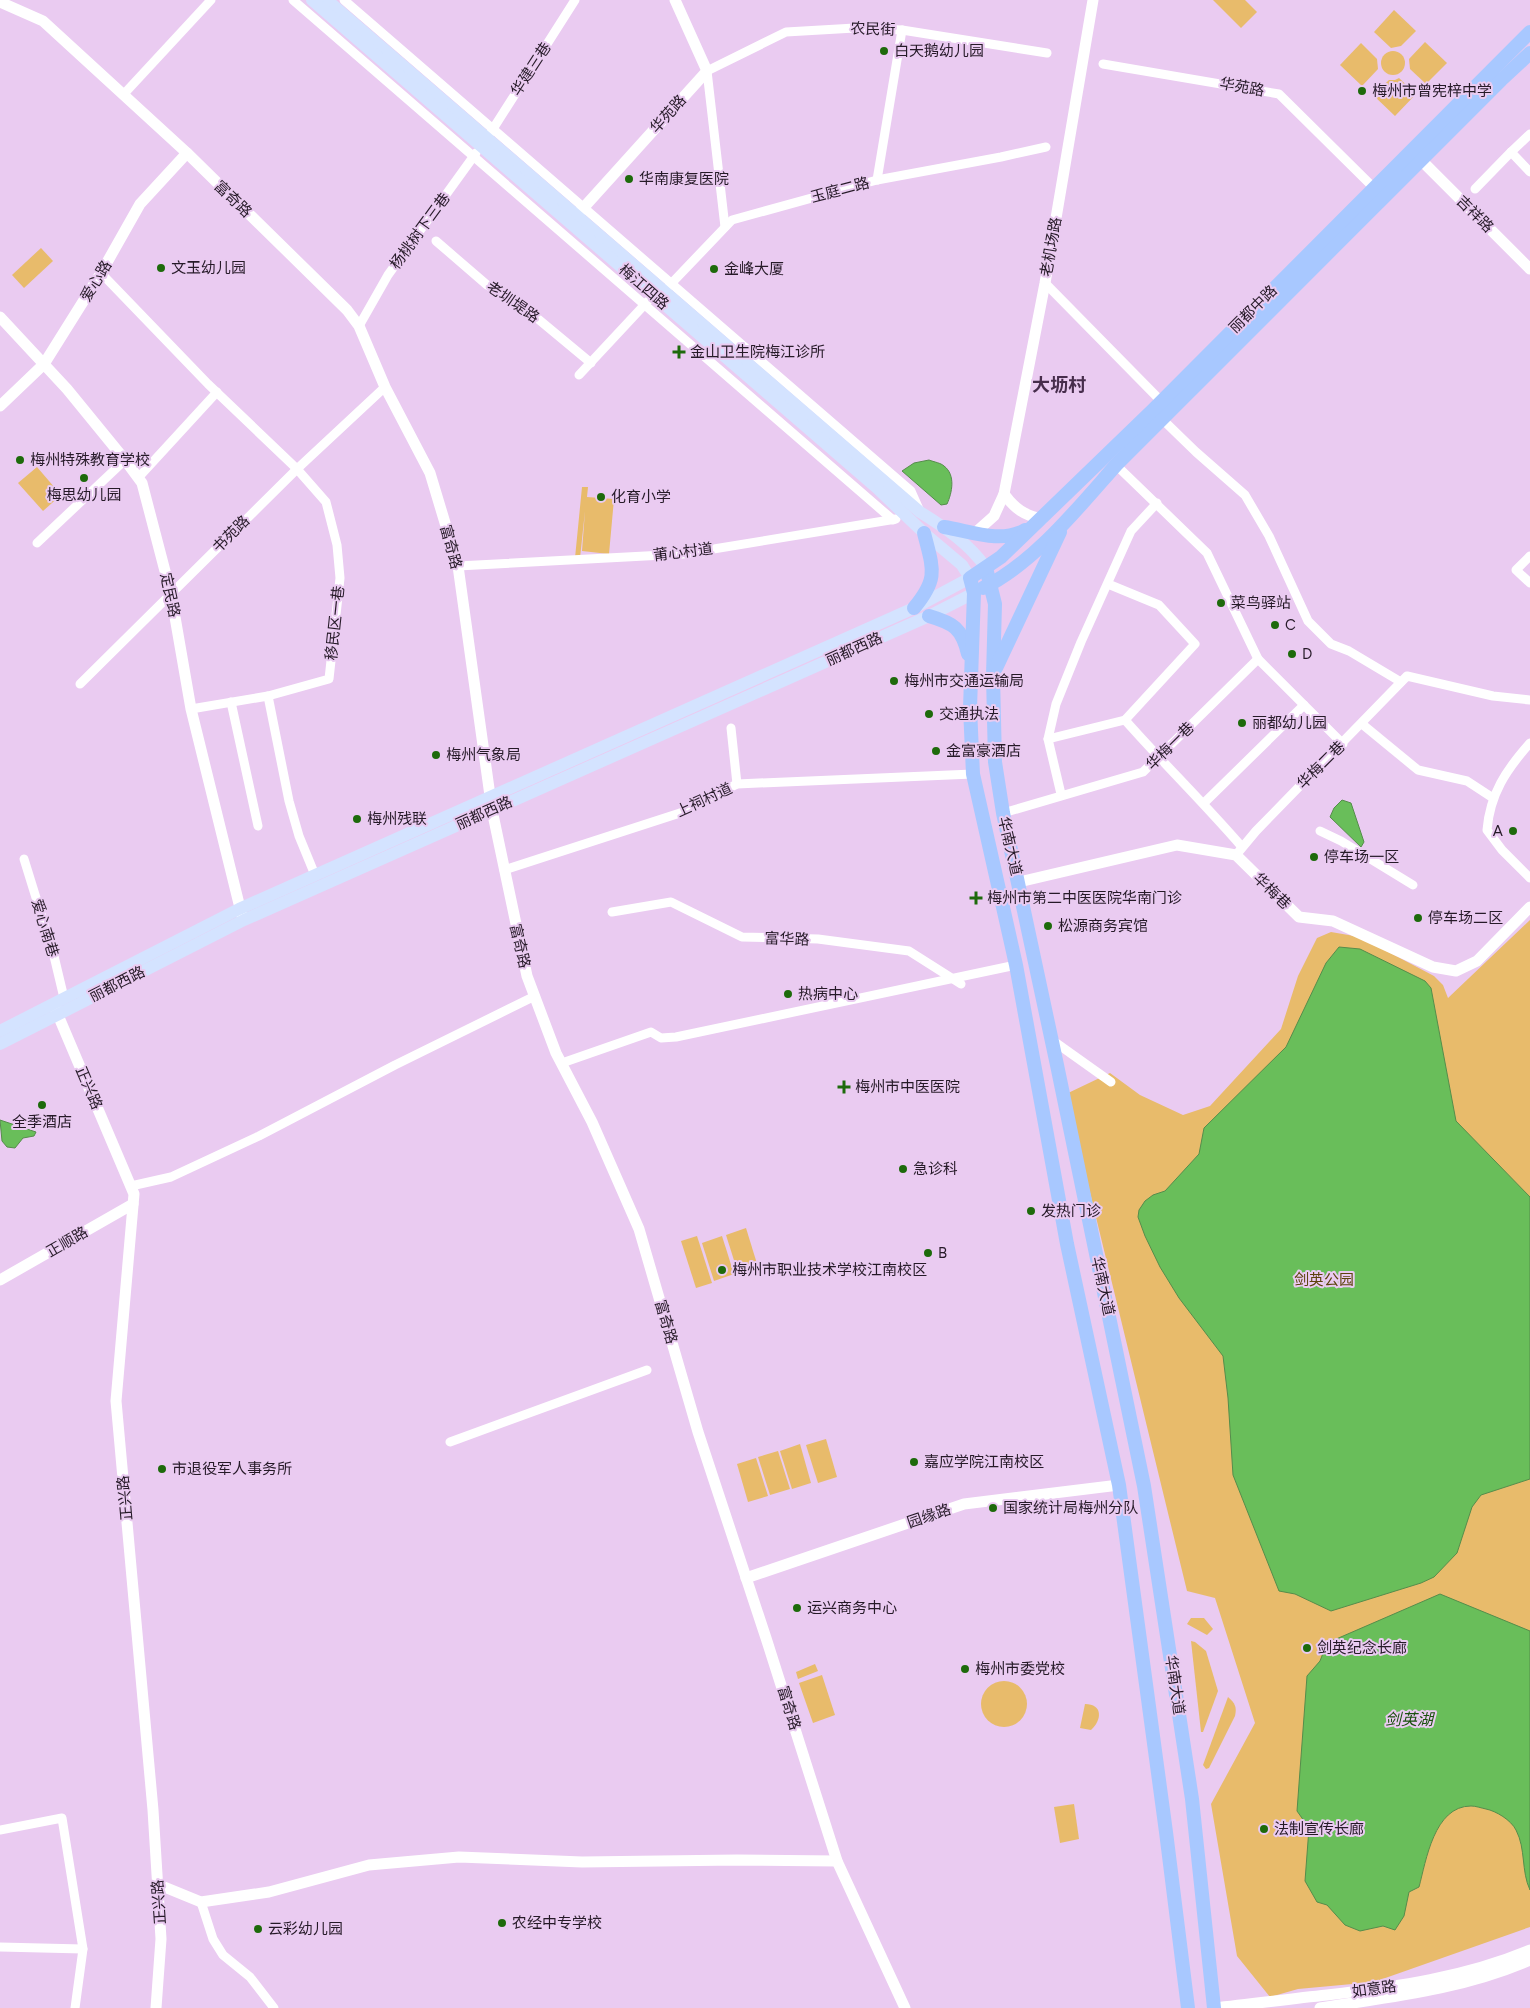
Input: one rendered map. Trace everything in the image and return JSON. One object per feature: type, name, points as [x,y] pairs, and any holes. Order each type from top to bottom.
[{"type":"main road","name":"梅江四路","points":[[312,0],[877,488],[900,518],[924,534],[962,565],[970,578]]},
{"type":"main road","name":"梅江四路","points":[[327,0],[920,512],[944,527],[978,556],[986,568]]},
{"type":"main road","name":"丽都中路","points":[[970,578],[1001,557],[1162,402],[1530,32]]},
{"type":"main road","name":"丽都中路","points":[[974,593],[1005,576],[1064,525],[1116,465],[1530,53]]},
{"type":"main road","points":[[944,527],[996,537],[1010,536],[1022,532],[1042,519]]},
{"type":"main road","points":[[993,676],[1025,604],[1064,525]]},
{"type":"main road","points":[[914,608],[927,593],[932,583],[932,563],[924,534]]},
{"type":"main road","name":"华南大道","points":[[986,568],[995,604],[993,676],[995,762],[1003,814],[1019,882],[1144,1486],[1192,1799],[1214,2008]]},
{"type":"main road","name":"华南大道","points":[[970,578],[974,593],[970,708],[973,774],[1016,966],[1068,1244],[1119,1485],[1164,1813],[1188,2008]]},
{"type":"main road","name":"丽都西路","points":[[0,1031],[58,1005],[242,914],[315,875],[914,608],[970,578]]},
{"type":"main road","name":"丽都西路","points":[[242,914],[492,810],[929,616],[974,593]]},
{"type":"main road","points":[[929,616],[953,624],[962,636],[971,665]]},
{"type":"main road","name":"丽都西路","points":[[0,1044],[58,1005]]},
{"type":"main road","points":[[1026,1023],[1047,1016]]},
{"type":"street","points":[[123,95],[211,0]]},
{"type":"street","points":[[293,0],[900,518]]},
{"type":"street","points":[[344,0],[911,491],[920,512]]},
{"type":"street","name":"华建三巷","points":[[487,138],[574,0]]},
{"type":"street","points":[[675,0],[707,71],[725,227]]},
{"type":"street","name":"老机场路","points":[[976,532],[994,516],[1004,494],[1045,283],[1093,0]]},
{"type":"street","name":"富奇路","points":[[0,2],[43,21],[187,153],[347,310],[359,326],[385,387],[430,473],[458,566],[492,810],[527,976],[562,1063],[592,1122],[639,1229],[698,1432],[837,1861],[905,2008]]},
{"type":"street","name":"农民街","points":[[707,71],[786,32],[855,28],[902,30],[1047,53]]},
{"type":"street","points":[[877,180],[902,30]]},
{"type":"street","name":"华苑路","points":[[1103,64],[1279,94],[1374,188]]},
{"type":"street","name":"华苑路","points":[[576,215],[707,71]]},
{"type":"street","points":[[1475,189],[1530,134]]},
{"type":"street","name":"杨桃树下三巷","points":[[359,326],[388,275],[487,138]]},
{"type":"street","name":"玉庭二路","points":[[579,375],[732,220],[877,180],[1046,147]]},
{"type":"street","points":[[1511,152],[1530,172]]},
{"type":"street","name":"爱心路","points":[[0,406],[44,364],[101,273],[140,204],[187,153]]},
{"type":"street","name":"吉祥路","points":[[1421,160],[1530,269]]},
{"type":"street","name":"老圳堤路","points":[[436,241],[487,285],[514,299],[591,363]]},
{"type":"street","points":[[101,273],[217,392],[297,469]]},
{"type":"street","points":[[1045,283],[1162,402]]},
{"type":"street","name":"定民路","points":[[0,317],[44,364],[142,483],[171,594],[191,709],[242,914]]},
{"type":"street","name":"书苑路","points":[[80,684],[297,469],[385,387]]},
{"type":"street","points":[[138,478],[217,392]]},
{"type":"street","points":[[1162,419],[1245,495],[1269,536],[1308,620],[1331,644],[1404,679],[1493,696],[1530,700]]},
{"type":"street","points":[[37,543],[125,460]]},
{"type":"street","points":[[1116,465],[1207,553],[1258,659],[1343,744]]},
{"type":"street","name":"移民区一巷","points":[[191,709],[268,696],[329,679],[340,578],[337,545],[326,502],[297,469]]},
{"type":"street","points":[[1004,494],[1012,505],[1024,514],[1042,519]]},
{"type":"street","points":[[1061,794],[1048,739],[1056,704],[1081,642],[1131,532],[1156,503]]},
{"type":"street","name":"莆心村道","points":[[458,566],[683,554],[900,518]]},
{"type":"street","points":[[1530,556],[1516,570],[1530,583]]},
{"type":"street","points":[[1048,739],[1125,720],[1195,644],[1159,605],[1108,584]]},
{"type":"street","name":"华梅一巷","points":[[1003,814],[1143,772],[1258,659]]},
{"type":"street","name":"华梅二巷","points":[[1239,851],[1404,679]]},
{"type":"street","points":[[268,696],[289,801],[299,836],[315,875]]},
{"type":"street","points":[[231,702],[258,826]]},
{"type":"street","points":[[1204,803],[1304,705]]},
{"type":"street","points":[[1125,720],[1158,757],[1204,803],[1239,851]]},
{"type":"street","points":[[1362,724],[1418,770],[1467,781],[1493,798]]},
{"type":"street","points":[[731,728],[738,784]]},
{"type":"street","points":[[1530,743],[1498,784],[1489,810],[1487,830],[1502,850],[1530,878]]},
{"type":"street","name":"上祠村道","points":[[504,870],[680,813],[738,784],[973,774]]},
{"type":"street","points":[[1320,831],[1341,841],[1413,885]]},
{"type":"street","points":[[1019,882],[1176,845],[1239,851]]},
{"type":"street","name":"华梅巷","points":[[1239,851],[1299,917],[1333,921],[1433,967],[1448,970],[1456,971],[1477,961],[1530,907]]},
{"type":"street","name":"爱心南巷","points":[[24,859],[49,935],[58,1005]]},
{"type":"street","name":"富华路","points":[[612,912],[671,902],[742,937],[818,940],[909,950],[961,984]]},
{"type":"street","points":[[562,1063],[651,1032],[661,1038],[676,1037],[1016,966]]},
{"type":"street","points":[[131,1186],[171,1177],[259,1136],[395,1065],[535,996]]},
{"type":"street","name":"正兴路","points":[[58,1005],[134,1194],[116,1401],[158,1884],[161,1939],[156,2008]]},
{"type":"street","points":[[1052,1040],[1112,1082]]},
{"type":"street","name":"正顺路","points":[[0,1280],[133,1204]]},
{"type":"street","points":[[450,1442],[647,1370]]},
{"type":"street","name":"园缘路","points":[[746,1578],[964,1504],[1119,1485]]},
{"type":"street","points":[[0,1830],[62,1818],[83,1949],[75,2008]]},
{"type":"street","points":[[158,1884],[201,1902],[268,1892],[369,1865],[459,1856],[582,1862],[837,1861]]},
{"type":"street","points":[[201,1902],[213,1939],[223,1955],[250,1977],[274,2008]]},
{"type":"street","points":[[0,1947],[83,1949]]},
{"type":"street","name":"如意路","points":[[1214,2008],[1388,1988],[1462,1973],[1530,1950]]},
{"type":"street","name":"如意路","points":[[1320,2008],[1419,1992],[1470,1981],[1530,1960]]},
{"type":"green space","points":[[1213,0],[1245,0],[1257,12],[1241,28]]},
{"type":"green space","points":[[1394,10],[1416,31],[1401,46],[1391,48],[1374,32]]},
{"type":"green space","points":[[1425,42],[1447,63],[1426,84],[1410,69],[1409,59]]},
{"type":"green space","points":[[1361,43],[1377,59],[1378,69],[1362,86],[1340,65]]},
{"type":"green space","points":[[1393,51],[1401,55],[1405,63],[1401,71],[1393,75],[1385,71],[1381,63],[1385,55]]},
{"type":"green space","points":[[1399,78],[1416,94],[1395,116],[1373,95],[1389,80]]},
{"type":"green space","points":[[41,248],[53,261],[24,288],[12,275]]},
{"type":"green space","points":[[37,467],[61,495],[43,511],[18,483]]},
{"type":"green space","points":[[582,487],[588,487],[587,497],[614,499],[609,554],[582,551],[585,511],[580,558],[575,558]]},
{"type":"green space","name":"剑英公园","points":[[1530,920],[1530,1927],[1374,1982],[1298,1989],[1270,1997],[1237,1956],[1211,1804],[1255,1723],[1215,1598],[1187,1591],[1066,1094],[1110,1073],[1140,1095],[1183,1115],[1210,1106],[1281,1029],[1298,976],[1317,938],[1331,932],[1360,937],[1434,976],[1443,985],[1448,998]]},
{"type":"green space","points":[[746,1228],[758,1267],[738,1273],[726,1235]]},
{"type":"green space","points":[[697,1236],[712,1283],[696,1288],[681,1241]]},
{"type":"green space","points":[[722,1236],[734,1274],[714,1281],[702,1243]]},
{"type":"green space","points":[[826,1439],[837,1477],[818,1483],[806,1445]]},
{"type":"green space","points":[[800,1444],[811,1483],[792,1489],[780,1451]]},
{"type":"green space","points":[[778,1451],[790,1489],[770,1495],[758,1457]]},
{"type":"green space","points":[[756,1458],[768,1496],[748,1502],[737,1464]]},
{"type":"green space","points":[[1191,1618],[1204,1618],[1213,1629],[1207,1635],[1187,1624]]},
{"type":"green space","points":[[1191,1641],[1206,1651],[1218,1691],[1203,1732],[1201,1732]]},
{"type":"green space","points":[[815,1664],[818,1671],[798,1679],[796,1672]]},
{"type":"green space","points":[[822,1675],[835,1715],[813,1723],[799,1683]]},
{"type":"green space","points":[[999,1681],[1009,1681],[1023,1691],[1027,1704],[1023,1717],[1017,1723],[1009,1727],[999,1727],[985,1717],[981,1709],[981,1699],[991,1685]]},
{"type":"green space","points":[[1228,1697],[1235,1705],[1235,1716],[1209,1768],[1206,1769],[1203,1765]]},
{"type":"green space","points":[[1085,1704],[1095,1707],[1099,1713],[1097,1722],[1091,1730],[1080,1728]]},
{"type":"green space","points":[[1074,1804],[1079,1839],[1060,1843],[1054,1807]]},
{"type":"water","points":[[929,460],[943,465],[950,474],[952,484],[947,504],[941,505],[902,471],[914,463]]},
{"type":"water","points":[[1342,800],[1351,803],[1364,842],[1361,847],[1330,817],[1334,808]]},
{"type":"water","points":[[1339,947],[1360,949],[1425,981],[1431,988],[1456,1121],[1530,1197],[1530,1479],[1481,1495],[1472,1507],[1457,1553],[1434,1577],[1421,1583],[1331,1611],[1295,1594],[1279,1591],[1233,1475],[1223,1356],[1179,1298],[1160,1267],[1138,1217],[1139,1210],[1145,1201],[1153,1195],[1165,1191],[1199,1154],[1204,1128],[1286,1047],[1326,963]]},
{"type":"water","points":[[0,1120],[36,1132],[34,1136],[23,1138],[15,1148],[7,1147],[2,1141]]},
{"type":"water","name":"剑英湖","points":[[1440,1594],[1530,1631],[1530,1890],[1525,1875],[1519,1837],[1511,1823],[1503,1816],[1490,1810],[1473,1806],[1458,1808],[1448,1815],[1440,1825],[1429,1850],[1419,1887],[1409,1892],[1404,1916],[1395,1930],[1383,1926],[1360,1931],[1345,1925],[1327,1905],[1317,1902],[1305,1881],[1309,1828],[1297,1811],[1307,1676],[1320,1661],[1327,1643]]},
{"type":"place","name":"白天鹅幼儿园","points":[[884,51]]},
{"type":"place","name":"梅州市曾宪梓中学","points":[[1362,91]]},
{"type":"place","name":"华南康复医院","points":[[629,179]]},
{"type":"place","name":"文玉幼儿园","points":[[161,268]]},
{"type":"place","name":"金峰大厦","points":[[714,269]]},
{"type":"place","name":"金山卫生院梅江诊所","points":[[679,352]]},
{"type":"place","name":"梅州特殊教育学校","points":[[20,460]]},
{"type":"place","name":"梅思幼儿园","points":[[84,478]]},
{"type":"place","name":"化育小学","points":[[601,497]]},
{"type":"place","name":"菜鸟驿站","points":[[1221,603]]},
{"type":"place","name":"C","points":[[1275,625]]},
{"type":"place","name":"D","points":[[1292,654]]},
{"type":"place","name":"梅州市交通运输局","points":[[894,681]]},
{"type":"place","name":"交通执法","points":[[929,714]]},
{"type":"place","name":"丽都幼儿园","points":[[1242,723]]},
{"type":"place","name":"金富豪酒店","points":[[936,751]]},
{"type":"place","name":"梅州气象局","points":[[436,755]]},
{"type":"place","name":"梅州残联","points":[[357,819]]},
{"type":"place","name":"A","points":[[1513,831]]},
{"type":"place","name":"停车场一区","points":[[1314,857]]},
{"type":"place","name":"梅州市第二中医医院华南门诊","points":[[976,898]]},
{"type":"place","name":"停车场二区","points":[[1418,918]]},
{"type":"place","name":"松源商务宾馆","points":[[1048,926]]},
{"type":"place","name":"热病中心","points":[[788,994]]},
{"type":"place","name":"梅州市中医医院","points":[[844,1087]]},
{"type":"place","name":"全季酒店","points":[[42,1105]]},
{"type":"place","name":"急诊科","points":[[903,1169]]},
{"type":"place","name":"发热门诊","points":[[1031,1211]]},
{"type":"place","name":"B","points":[[928,1253]]},
{"type":"place","name":"梅州市职业技术学校江南校区","points":[[722,1270]]},
{"type":"place","name":"嘉应学院江南校区","points":[[914,1462]]},
{"type":"place","name":"市退役军人事务所","points":[[162,1469]]},
{"type":"place","name":"国家统计局梅州分队","points":[[993,1508]]},
{"type":"place","name":"运兴商务中心","points":[[797,1608]]},
{"type":"place","name":"剑英纪念长廊","points":[[1307,1648]]},
{"type":"place","name":"梅州市委党校","points":[[965,1669]]},
{"type":"place","name":"法制宣传长廊","points":[[1264,1829]]},
{"type":"place","name":"农经中专学校","points":[[502,1923]]},
{"type":"place","name":"云彩幼儿园","points":[[258,1929]]},
{"type":"district","name":"大坜村","points":[[1059,385]]}]
